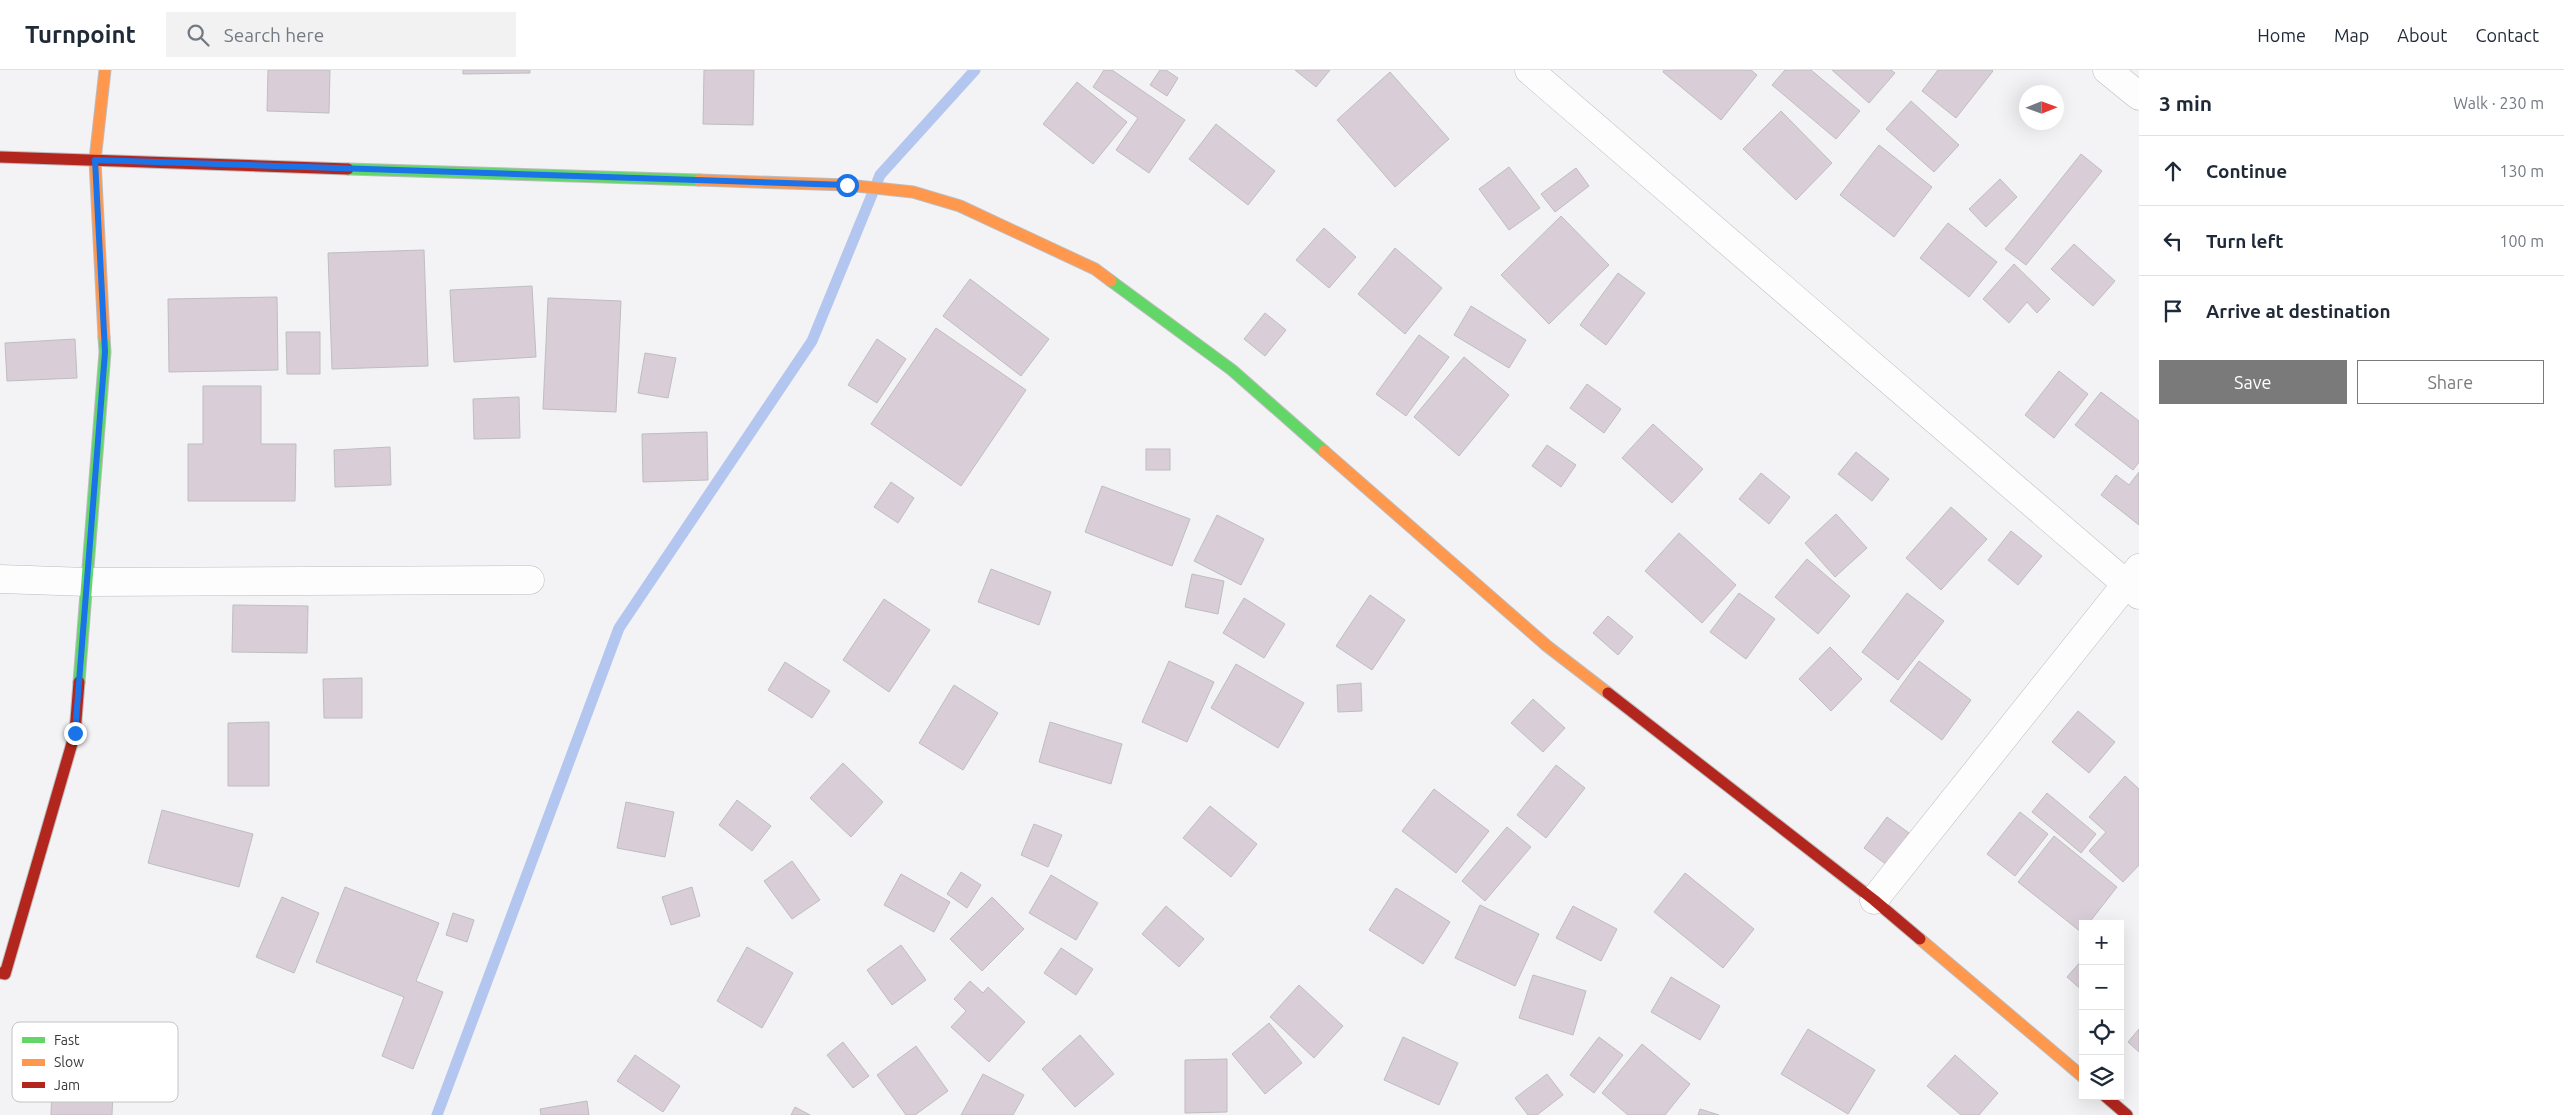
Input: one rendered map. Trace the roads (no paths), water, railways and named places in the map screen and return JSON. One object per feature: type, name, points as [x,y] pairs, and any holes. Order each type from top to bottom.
[{"type":"street","points":[[0,973],[5,974],[75,733],[105,352],[95,160],[105,70]]},
{"type":"street","points":[[1529,70],[2135,583],[1874,900]]},
{"type":"street","points":[[2107,70],[2139,96]]},
{"type":"street","points":[[0,157],[847,185],[914,192],[960,206],[1095,269],[1232,370],[1547,646],[1874,900],[2079,1074]]},
{"type":"street","points":[[0,579],[87,582],[530,580]]},
{"type":"street","points":[[2110,1100],[2127,1115]]},
{"type":"waterway","points":[[437,1115],[619,628],[812,341],[880,175],[975,70]]}]
